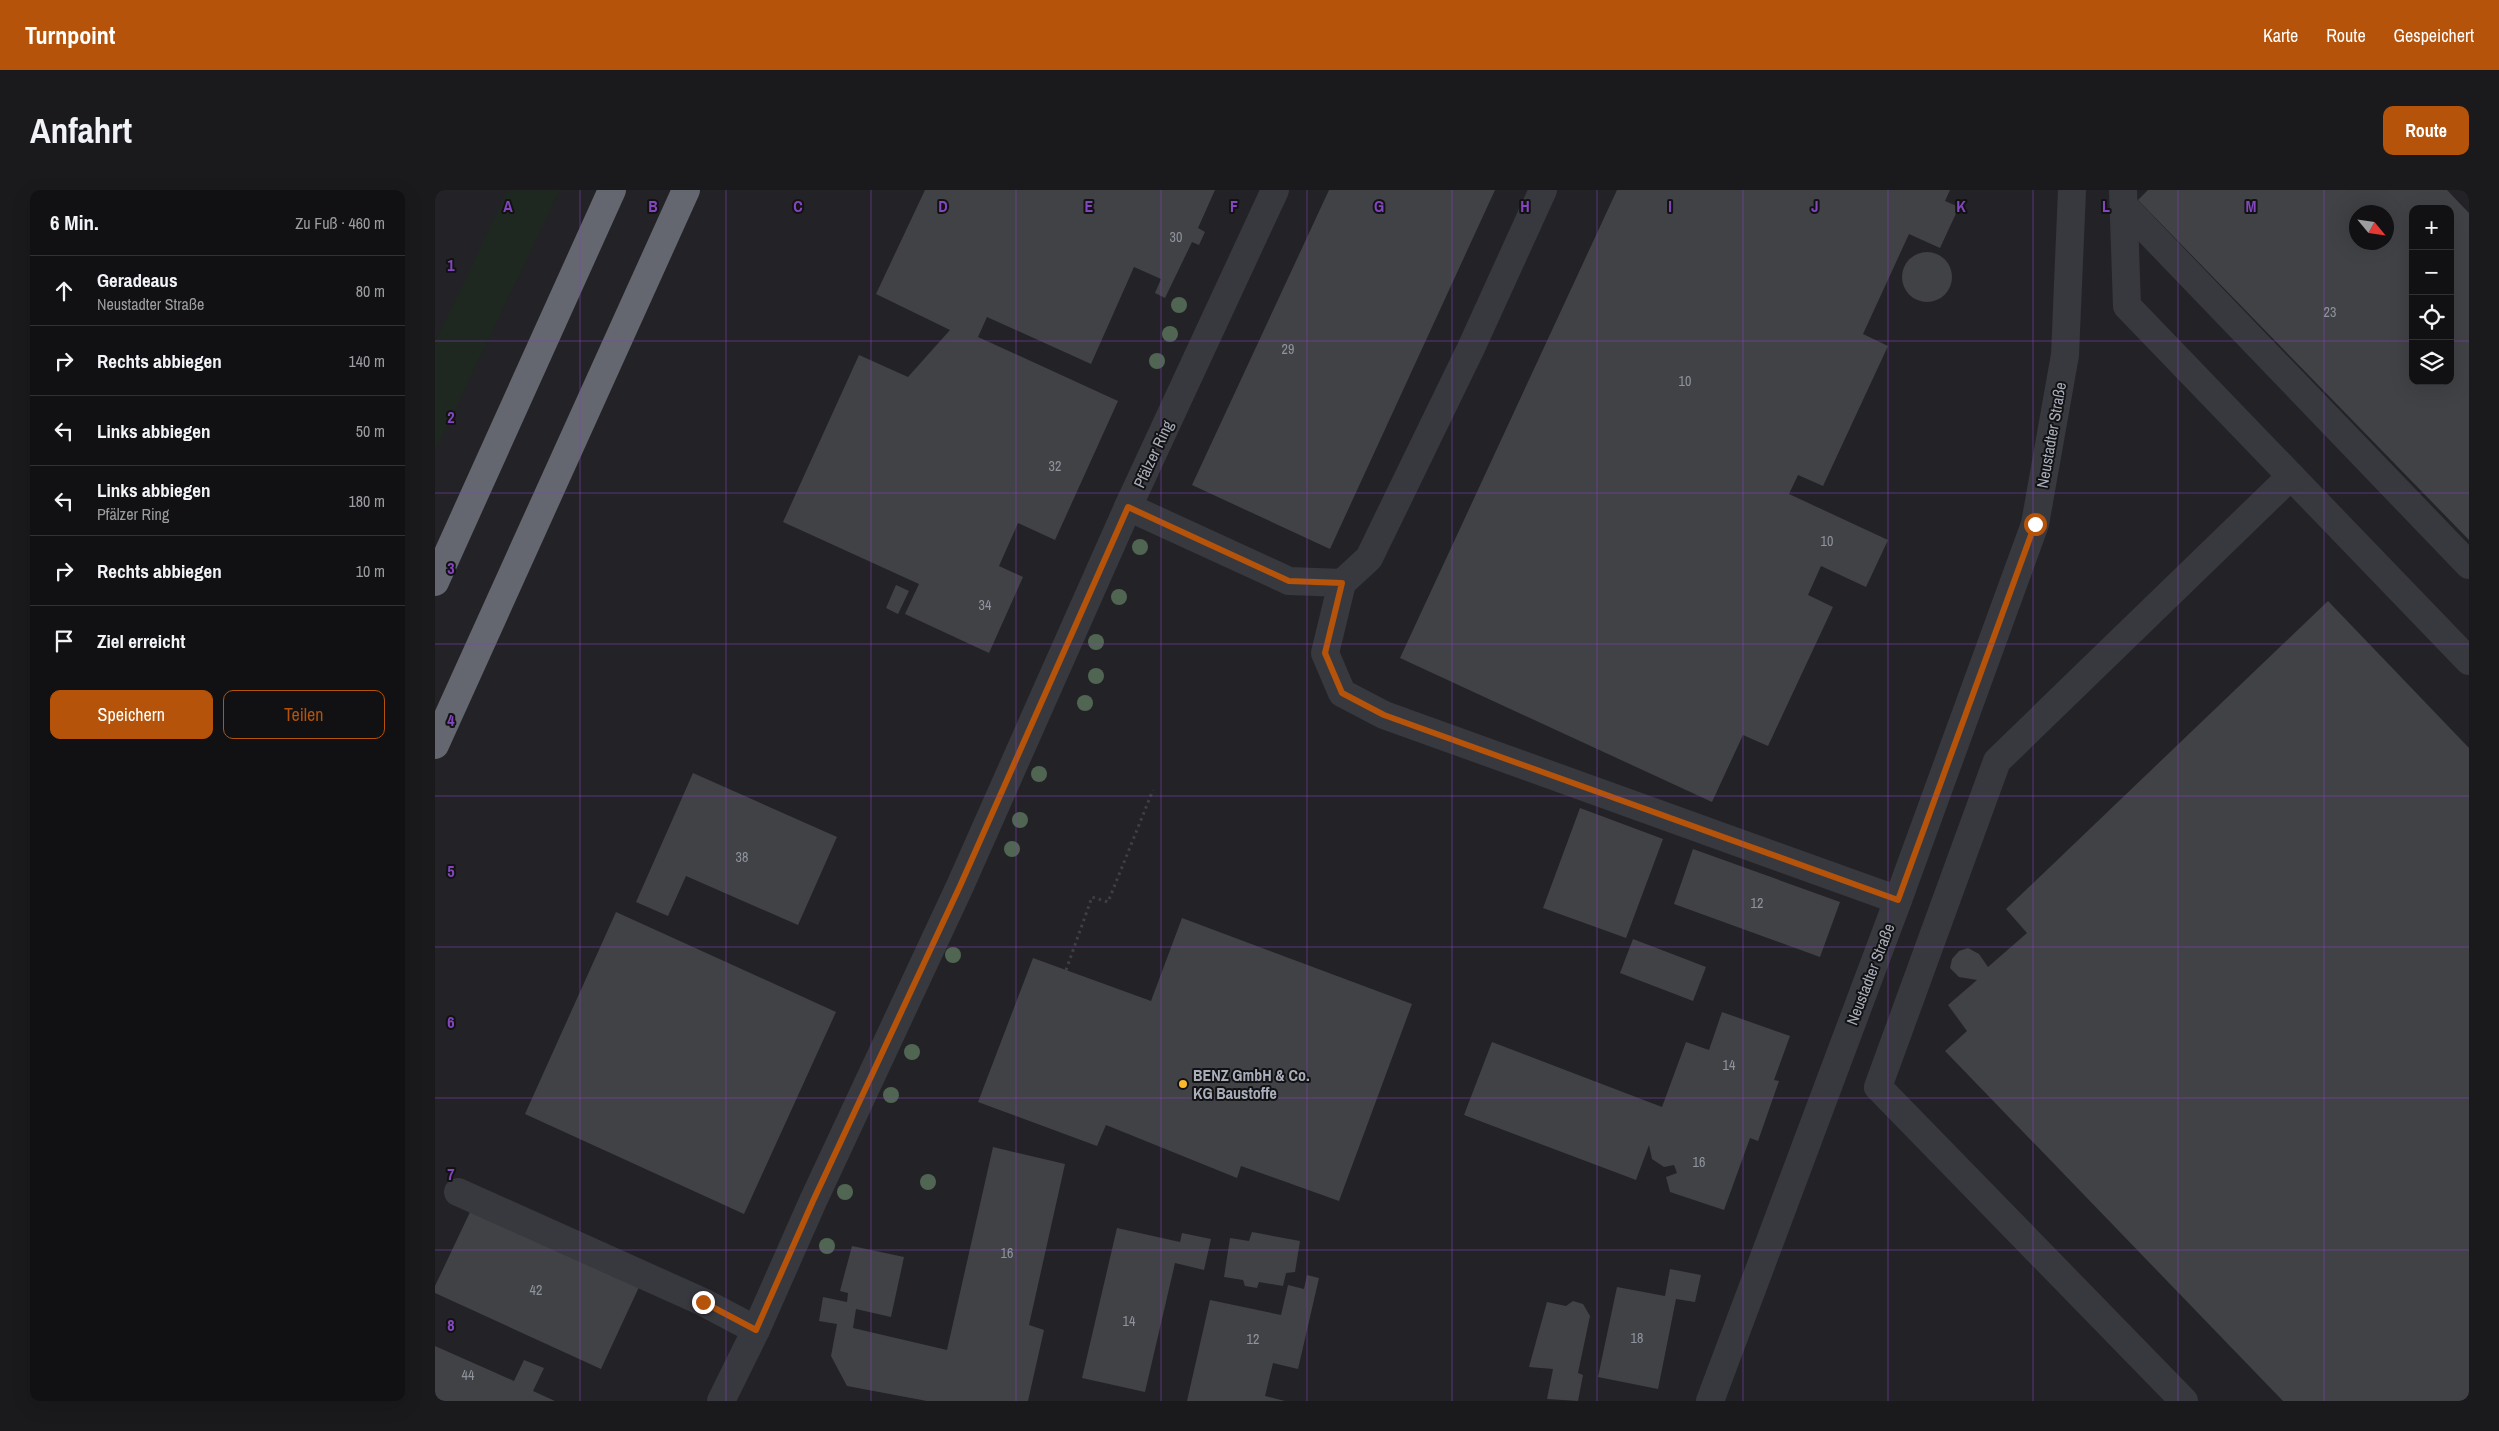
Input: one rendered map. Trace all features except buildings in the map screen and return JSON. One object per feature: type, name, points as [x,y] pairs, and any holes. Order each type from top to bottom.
[{"type":"highway","points":[[435,582],[612,190]]},
{"type":"highway","points":[[435,745],[686,190]]},
{"type":"street","name":"Pfälzer Ring","points":[[727,1399],[813,1201],[960,886],[1128,507],[1275,190]]},
{"type":"street","points":[[1543,190],[1471,348],[1369,558],[1342,583],[1325,653],[1342,693],[1384,715],[1898,900]]},
{"type":"street","name":"Neustadter Straße","points":[[1710,1401],[1898,900],[2035,524],[2065,355],[2072,190]]},
{"type":"street","points":[[2123,198],[2127,306],[2469,661]]},
{"type":"street","points":[[2123,198],[2469,565]]},
{"type":"street","points":[[2184,1401],[1878,1087],[1997,761],[2291,476]]},
{"type":"street","points":[[1128,507],[1289,581],[1342,583]]},
{"type":"street","points":[[458,1192],[703,1302],[756,1330]]},
{"type":"path","points":[[1066,970],[1092,897],[1108,902],[1153,790]]},
{"type":"shaded area","points":[[435,190],[2469,190],[2469,1401],[435,1401]]},
{"type":"shaded area","points":[[508,190],[560,190],[435,452],[435,342]]},
{"type":"place","name":"BENZ GmbH & Co. KG Baustoffe","points":[[1183,1084]]},
{"type":"route","points":[[703,1302],[756,1330],[813,1201],[960,886],[1128,507],[1289,581],[1342,583],[1325,653],[1342,693],[1384,715],[1898,900],[2035,524]]}]
